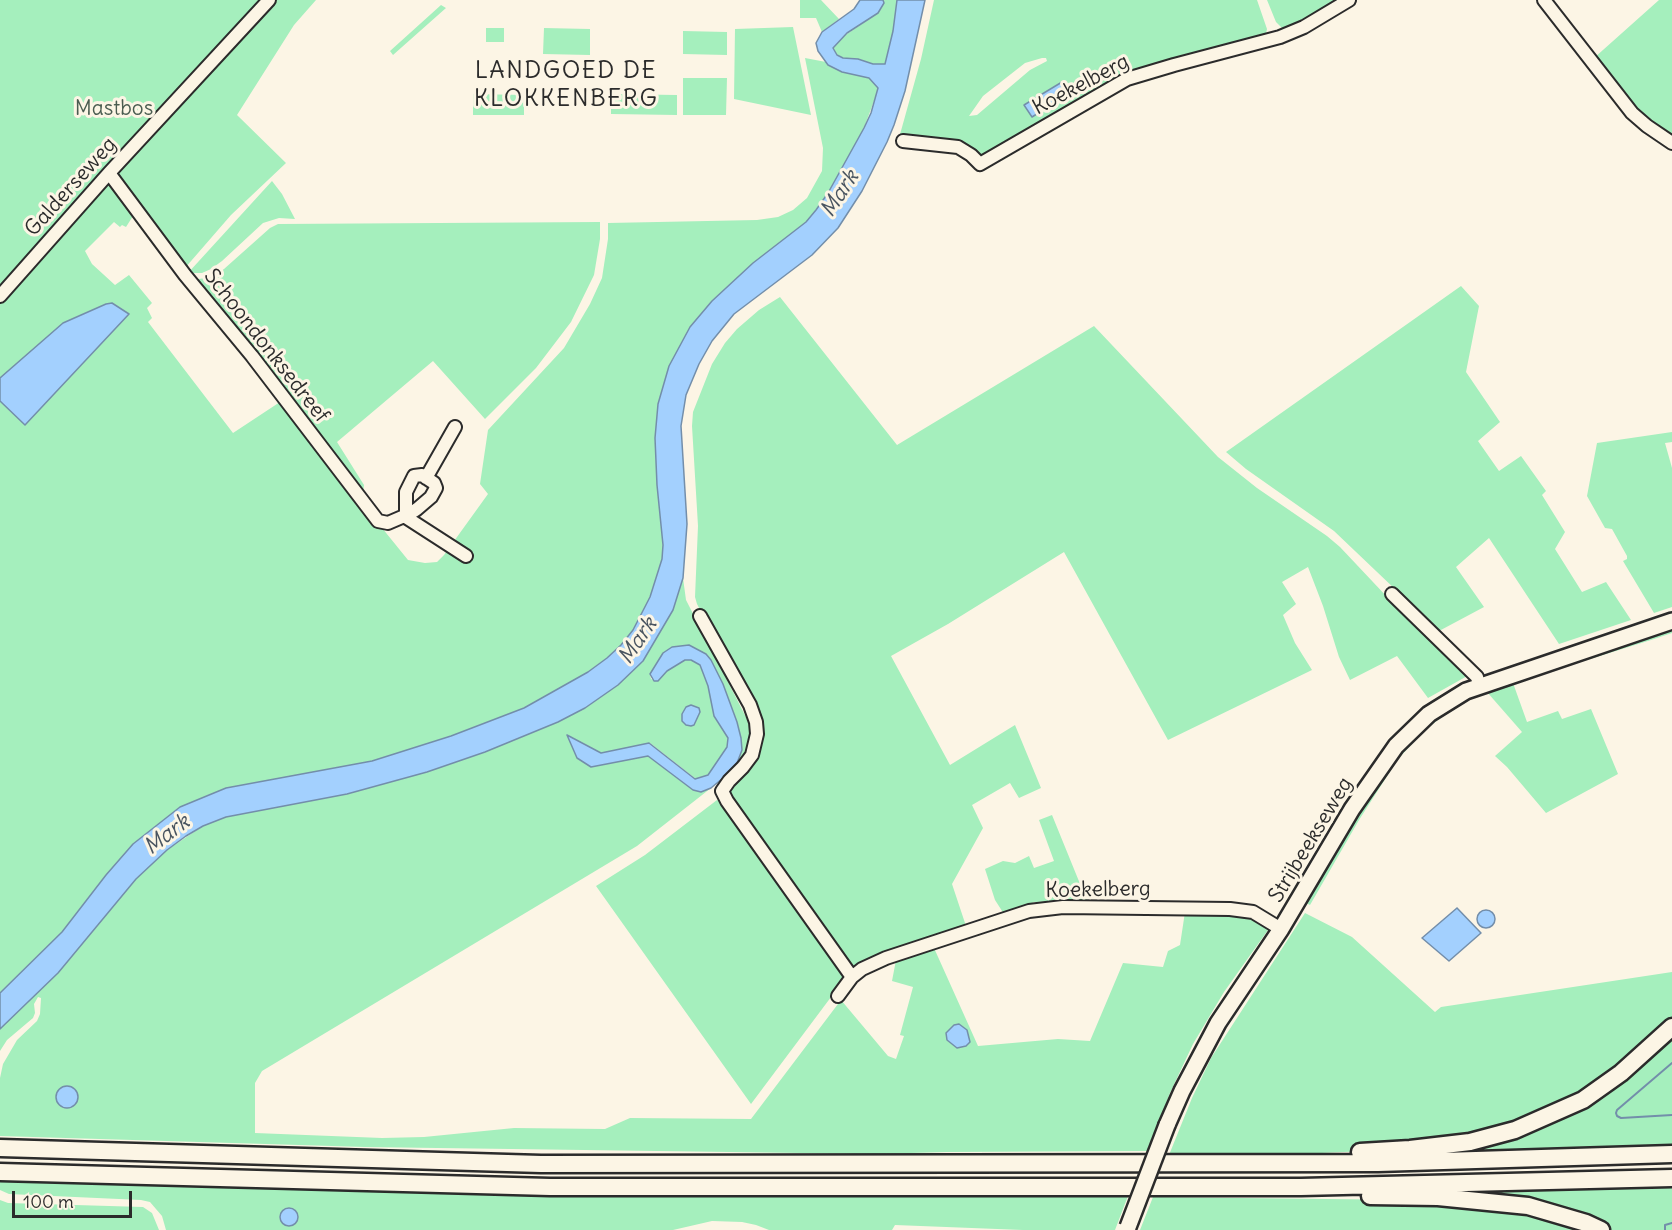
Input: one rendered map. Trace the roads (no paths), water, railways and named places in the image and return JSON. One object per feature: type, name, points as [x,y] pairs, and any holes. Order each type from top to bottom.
[{"type":"highway","points":[[1299,1162],[1354,1153],[1470,1142],[1515,1130],[1583,1100],[1621,1073],[1672,1027]]},
{"type":"highway","points":[[0,1148],[541,1164],[1378,1163],[1672,1154]]},
{"type":"highway","points":[[0,1172],[550,1187],[1301,1187],[1672,1178]]},
{"type":"highway","points":[[1301,1187],[1343,1196],[1438,1197],[1528,1206],[1586,1222],[1601,1230]]},
{"type":"main road","name":"Strijbeekseweg","points":[[1127,1228],[1182,1091],[1218,1023],[1281,929],[1352,809],[1396,746],[1430,714],[1479,685],[1672,621]]},
{"type":"street","name":"Galderseweg","points":[[0,296],[108,173],[269,0]]},
{"type":"street","name":"Koekelberg","points":[[903,141],[958,147],[980,164],[1127,79],[1280,37],[1304,27],[1349,0]]},
{"type":"street","points":[[1544,0],[1632,113],[1672,142]]},
{"type":"street","name":"Schoondonksedreef","points":[[108,173],[378,521],[388,523],[405,515]]},
{"type":"street","points":[[426,478],[455,427]]},
{"type":"street","points":[[418,475],[436,485],[425,503],[405,515],[406,492],[411,481],[418,475]]},
{"type":"street","points":[[405,515],[466,556]]},
{"type":"street","points":[[1392,594],[1477,677],[1479,685]]},
{"type":"street","points":[[700,616],[750,705],[756,722],[757,734],[752,755],[722,791],[852,977]]},
{"type":"street","name":"Koekelberg","points":[[838,996],[852,977],[862,969],[924,944],[1029,911],[1048,908],[1230,909],[1253,912],[1281,929]]},
{"type":"water","name":"Mark","points":[[860,0],[883,0],[884,3],[878,13],[847,33],[833,48],[837,55],[843,58],[885,64],[897,0],[925,0],[905,91],[894,125],[862,191],[838,228],[812,255],[734,314],[712,341],[699,364],[686,395],[681,426],[687,524],[683,578],[673,610],[643,661],[618,685],[585,708],[558,722],[485,752],[427,772],[347,794],[226,817],[203,826],[167,850],[136,879],[58,973],[0,1029],[0,993],[62,932],[133,844],[180,807],[226,788],[372,761],[451,736],[524,708],[588,672],[621,645],[633,630],[650,597],[662,559],[663,545],[655,438],[658,404],[669,366],[690,327],[712,301],[753,263],[806,222],[816,210],[864,128],[878,88],[869,78],[842,72],[828,65],[818,51],[816,43],[822,32],[854,9]]},
{"type":"water","points":[[1062,82],[1069,94],[1032,117],[1024,105]]},
{"type":"water","points":[[112,303],[129,314],[25,425],[0,401],[0,378],[63,323]]},
{"type":"water","points":[[689,645],[706,654],[711,660],[737,722],[742,750],[737,763],[729,773],[711,788],[701,792],[693,790],[648,756],[591,767],[577,758],[567,735],[601,753],[649,743],[695,779],[708,775],[727,747],[728,738],[714,716],[708,686],[700,665],[691,660],[685,660],[667,671],[658,681],[654,681],[650,674],[663,653],[672,647]]},
{"type":"water","points":[[691,705],[699,708],[700,712],[694,725],[691,726],[682,721],[682,714],[686,707]]},
{"type":"water","points":[[1457,908],[1481,933],[1449,961],[1422,938]]},
{"type":"water","points":[[1486,910],[1492,913],[1495,919],[1492,925],[1486,928],[1480,925],[1477,919],[1480,913]]},
{"type":"water","points":[[959,1024],[967,1030],[970,1042],[966,1046],[957,1048],[947,1040],[946,1033],[954,1025]]},
{"type":"water","points":[[67,1086],[75,1089],[78,1097],[75,1105],[67,1108],[59,1105],[56,1097],[59,1089]]},
{"type":"water","points":[[285,1208],[293,1208],[298,1213],[296,1224],[285,1226],[280,1221],[280,1213]]},
{"type":"waterway","points":[[1672,1063],[1616,1113],[1621,1118],[1672,1115]]},
{"type":"waterway","points":[[1665,1230],[1665,1225],[1672,1223]]},
{"type":"district","name":"LANDGOED DE KLOKKENBERG","points":[[566,85]]},
{"type":"park label","name":"Mastbos","points":[[114,109]]}]
